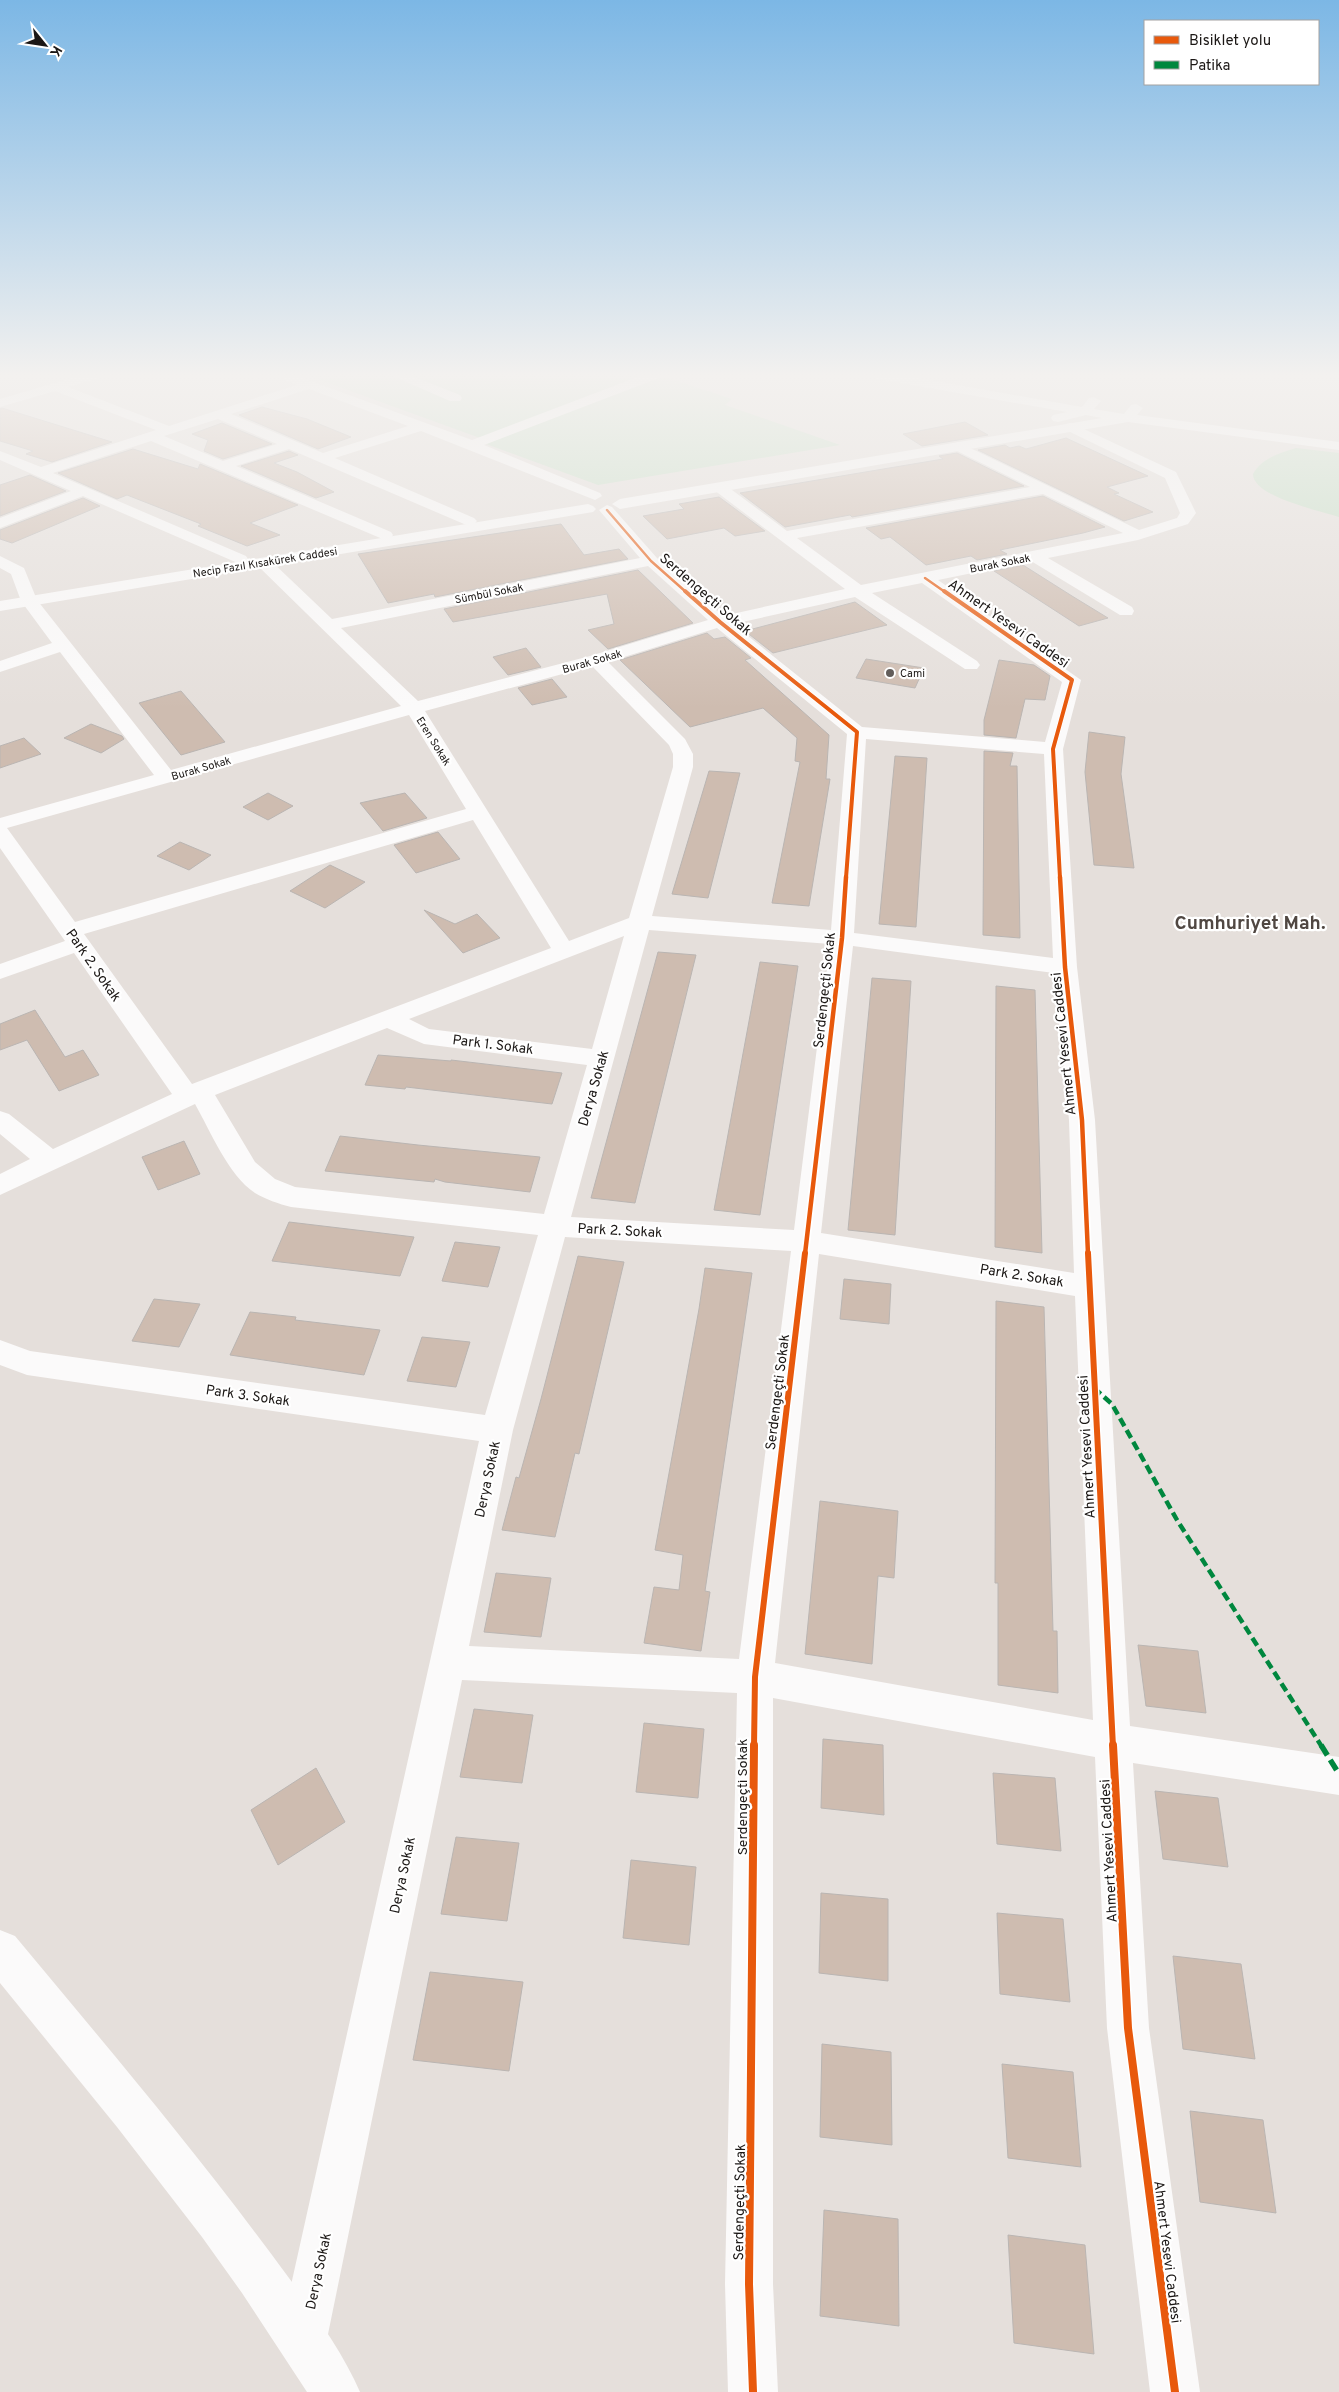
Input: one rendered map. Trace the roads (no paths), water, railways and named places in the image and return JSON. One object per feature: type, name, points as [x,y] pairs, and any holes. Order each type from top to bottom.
[{"type":"street","points":[[70,485],[240,559]]},
{"type":"street","points":[[266,485],[384,535]]},
{"type":"street","points":[[385,485],[470,521]]},
{"type":"street","points":[[560,485],[601,503]]},
{"type":"street","name":"Necip Fazıl Kısakürek Caddesi","points":[[0,598],[28,598],[263,562],[601,503],[694,485]]},
{"type":"street","name":"Necip Fazıl Kısakürek Caddesi","points":[[0,606],[28,598],[384,535],[470,521],[733,485]]},
{"type":"street","points":[[1035,485],[1138,535]]},
{"type":"street","name":"Burak Sokak","points":[[0,824],[414,708],[596,660],[720,622],[858,591],[1138,535],[1183,521],[1187,517],[1188,513],[1175,485]]},
{"type":"street","points":[[719,487],[858,591],[971,665]]},
{"type":"street","points":[[784,536],[1044,489]]},
{"type":"street","points":[[0,523],[84,491]]},
{"type":"street","name":"Serdengeçti Sokak","points":[[601,503],[651,561],[720,622],[857,732],[842,938],[754,1677],[749,2284],[760,2390]]},
{"type":"street","points":[[1034,556],[1126,612]]},
{"type":"street","points":[[0,561],[18,571],[28,598],[166,777]]},
{"type":"street","name":"Sümbül Sokak","points":[[328,625],[651,561]]},
{"type":"street","name":"Eren Sokak","points":[[263,562],[414,708],[564,951]]},
{"type":"street","name":"Ahmert Yesevi Caddesi","points":[[925,578],[1072,680],[1053,749],[1065,967],[1082,1120],[1128,2028],[1175,2392]]},
{"type":"street","points":[[0,667],[63,645]]},
{"type":"street","name":"Derya Sokak","points":[[303,2340],[497,1430],[683,766],[683,754],[678,744],[596,660]]},
{"type":"street","points":[[857,732],[1053,749]]},
{"type":"street","points":[[0,972],[74,937],[478,812]]},
{"type":"street","name":"Park 2. Sokak","points":[[0,833],[74,937],[194,1094],[245,1169],[254,1178],[278,1192],[292,1197],[554,1226],[807,1241],[1090,1286]]},
{"type":"street","points":[[0,1185],[194,1094],[639,922],[842,938],[1065,967]]},
{"type":"street","name":"Park 1. Sokak","points":[[388,1019],[424,1036],[601,1058]]},
{"type":"street","points":[[0,1120],[50,1161]]},
{"type":"street","name":"Park 3. Sokak","points":[[0,1352],[27,1363],[497,1430]]},
{"type":"street","points":[[448,1662],[754,1677],[1114,1742],[1339,1776]]},
{"type":"street","points":[[0,1951],[193,2188],[303,2340],[336,2392]]},
{"type":"place","name":"Cami","points":[[890,673]]},
{"type":"district","name":"Cumhuriyet Mah.","points":[[1250,922]]}]
